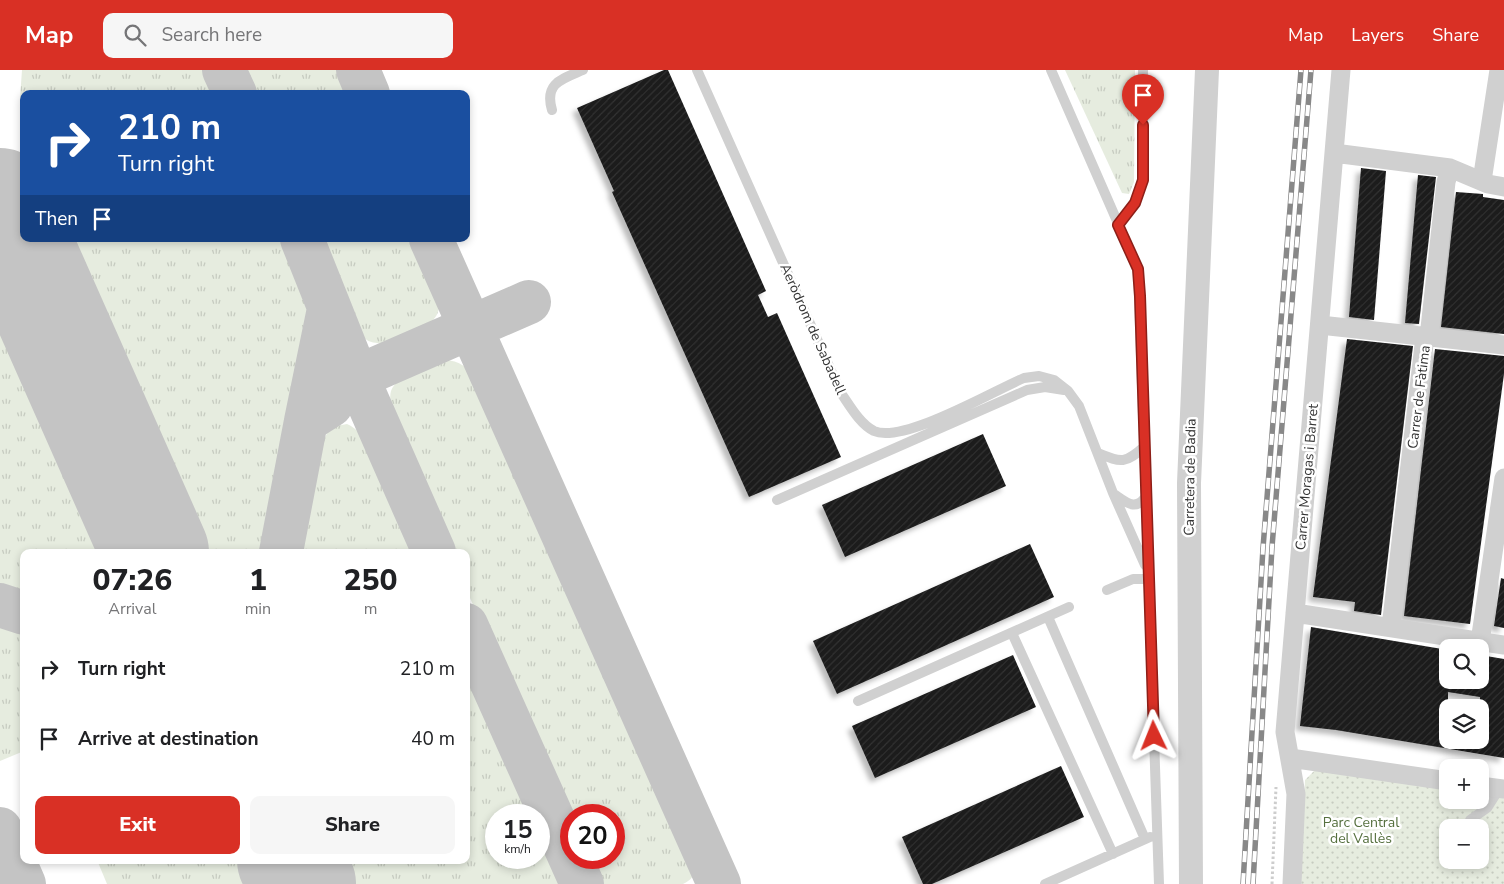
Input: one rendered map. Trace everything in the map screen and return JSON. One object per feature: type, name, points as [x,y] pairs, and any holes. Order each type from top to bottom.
[{"type":"street","name":"Carretera de Badia","points":[[1191,884],[1188,483],[1207,70]]},
{"type":"street","name":"Carrer Moragas i Barret","points":[[1292,884],[1296,794],[1285,732],[1341,70]]},
{"type":"street","points":[[1482,181],[1499,70]]},
{"type":"street","points":[[1334,153],[1450,168],[1482,181],[1504,187]]},
{"type":"street","name":"Carrer de Fàtima","points":[[1391,627],[1427,335],[1430,328],[1446,182],[1450,168]]},
{"type":"street","points":[[1320,324],[1504,345]]},
{"type":"street","points":[[1480,639],[1504,478]]},
{"type":"street","points":[[1295,613],[1462,639]]},
{"type":"street","points":[[1489,644],[1504,646]]},
{"type":"street","points":[[1290,758],[1439,780]]},
{"type":"street","points":[[1489,787],[1502,789]]},
{"type":"lane","points":[[552,110],[549,96],[552,87],[562,79],[582,70]]},
{"type":"lane","name":"Aeròdrom de Sabadell","points":[[697,70],[841,393],[860,419],[874,431],[898,433],[926,424],[1024,378],[1039,376],[1054,380],[1068,391]]},
{"type":"lane","points":[[1051,70],[1138,269],[1159,884]]},
{"type":"lane","points":[[1118,225],[1135,203],[1143,180],[1143,70]]},
{"type":"lane","points":[[777,500],[1027,390],[1045,386],[1068,391],[1079,406],[1148,575]]},
{"type":"lane","points":[[1098,453],[1125,462],[1145,446]]},
{"type":"lane","points":[[1113,493],[1127,504],[1142,502],[1147,495]]},
{"type":"lane","points":[[1107,590],[1148,575]]},
{"type":"lane","points":[[858,701],[1069,607]]},
{"type":"lane","points":[[1048,617],[1145,839]]},
{"type":"lane","points":[[1012,633],[1113,854]]},
{"type":"lane","points":[[1472,819],[1488,808],[1502,789]]},
{"type":"lane","points":[[1045,884],[1158,834]]},
{"type":"path","points":[[1272,884],[1276,785]]},
{"type":"green space","points":[[22,70],[207,70],[215,90],[21,90]]},
{"type":"green space","points":[[236,70],[343,70],[352,90],[245,90]]},
{"type":"green space","points":[[1065,70],[1135,70],[1134,182],[1129,194],[1122,193]]},
{"type":"green space","points":[[56,242],[282,242],[308,301],[311,323],[266,549],[194,549]]},
{"type":"green space","points":[[312,242],[419,242],[436,285],[439,304],[438,312],[426,327],[404,339],[392,342],[371,342],[363,337],[354,327],[327,277]]},
{"type":"green space","points":[[0,302],[110,549],[20,549],[20,593],[0,589]]},
{"type":"green space","points":[[442,360],[453,361],[470,371],[483,388],[498,417],[694,861],[695,869],[693,875],[690,880],[683,884],[597,884],[590,869],[625,869],[625,804],[561,804],[470,598],[470,549],[449,549],[413,471],[395,423],[391,404],[391,391],[399,380],[413,371]]},
{"type":"green space","points":[[347,424],[358,431],[369,444],[390,481],[420,549],[296,549],[306,487],[316,455],[331,427]]},
{"type":"green space","points":[[0,619],[20,626],[20,753],[0,761]]},
{"type":"green space","points":[[470,664],[532,804],[485,804],[485,869],[550,869],[550,843],[559,863],[565,884],[342,884],[333,864],[470,864]]},
{"type":"green space","name":"Parc Central del Vallès","points":[[1315,770],[1439,788],[1439,809],[1489,809],[1489,795],[1504,797],[1504,884],[1300,884],[1305,780]]},
{"type":"green space","points":[[99,864],[249,864],[258,884],[107,884]]},
{"type":"building","points":[[664,70],[668,70],[766,291],[758,295],[768,317],[777,313],[841,457],[749,497],[612,192],[614,191],[577,108]]},
{"type":"building","points":[[1361,168],[1386,171],[1374,320],[1349,317]]},
{"type":"building","points":[[1418,175],[1436,177],[1419,324],[1405,323]]},
{"type":"building","points":[[1456,192],[1483,194],[1483,197],[1504,200],[1504,334],[1441,327]]},
{"type":"building","points":[[1347,339],[1413,346],[1381,615],[1354,611],[1355,602],[1313,597]]},
{"type":"building","points":[[1435,349],[1504,356],[1504,374],[1470,624],[1404,616]]},
{"type":"building","points":[[983,434],[1006,486],[845,557],[822,505]]},
{"type":"building","points":[[1030,544],[1054,597],[837,694],[813,641]]},
{"type":"building","points":[[1501,578],[1504,579],[1504,628],[1494,626]]},
{"type":"building","points":[[1311,627],[1439,648],[1439,689],[1489,689],[1489,656],[1504,659],[1504,758],[1450,749],[1489,749],[1489,699],[1480,699],[1480,697],[1448,692],[1448,699],[1439,699],[1439,747],[1300,726]]},
{"type":"building","points":[[1013,655],[1036,707],[875,778],[852,726]]},
{"type":"building","points":[[1061,766],[1084,817],[932,884],[923,884],[902,837]]},
{"type":"taxiway","points":[[224,70],[233,90]]},
{"type":"taxiway","points":[[358,70],[366,90]]},
{"type":"taxiway","points":[[303,242],[357,377],[433,549]]},
{"type":"taxiway","points":[[432,242],[719,884]]},
{"type":"taxiway","points":[[329,309],[306,421],[331,392],[357,377],[529,302]]},
{"type":"taxiway","points":[[282,549],[306,421],[331,405]]},
{"type":"taxiway","points":[[0,605],[20,612]]},
{"type":"taxiway","points":[[470,634],[582,884]]},
{"type":"taxiway","points":[[0,829],[24,884]]},
{"type":"runway","points":[[0,202],[154,549]]},
{"type":"runway","points":[[293,864],[302,884]]},
{"type":"railway","points":[[1243,884],[1263,548],[1301,70]]},
{"type":"railway","points":[[1253,884],[1272,547],[1311,70]]},
{"type":"route","points":[[1143,125],[1143,180],[1135,203],[1118,225],[1138,269],[1140,296],[1154,736]]}]
